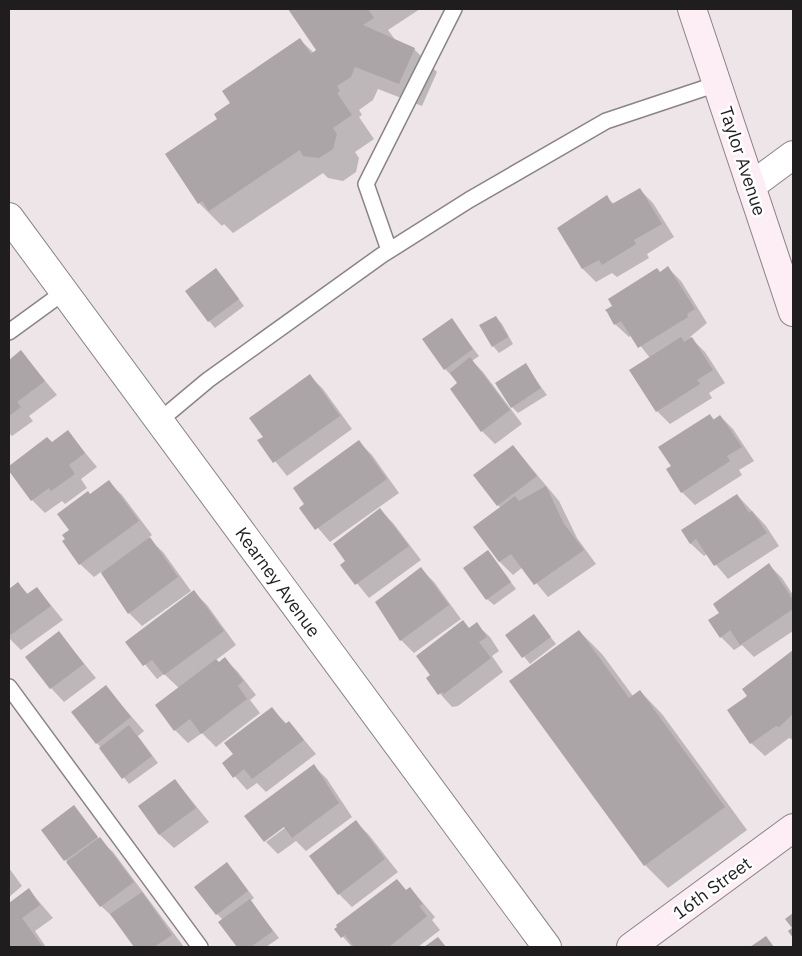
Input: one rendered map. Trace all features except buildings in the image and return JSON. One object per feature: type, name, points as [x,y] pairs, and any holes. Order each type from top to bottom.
[{"type":"street","name":"Taylor Avenue","points":[[692,9],[793,312]]},
{"type":"street","points":[[751,186],[793,155]]},
{"type":"street","name":"Kearney Avenue","points":[[9,217],[547,947]]},
{"type":"street","name":"16th Street","points":[[631,947],[793,828]]},
{"type":"lane","points":[[388,250],[366,184],[454,9]]},
{"type":"lane","points":[[159,421],[208,380],[388,250],[469,200],[606,121],[717,84]]},
{"type":"lane","points":[[9,332],[64,292]]},
{"type":"lane","points":[[9,687],[200,947]]}]
